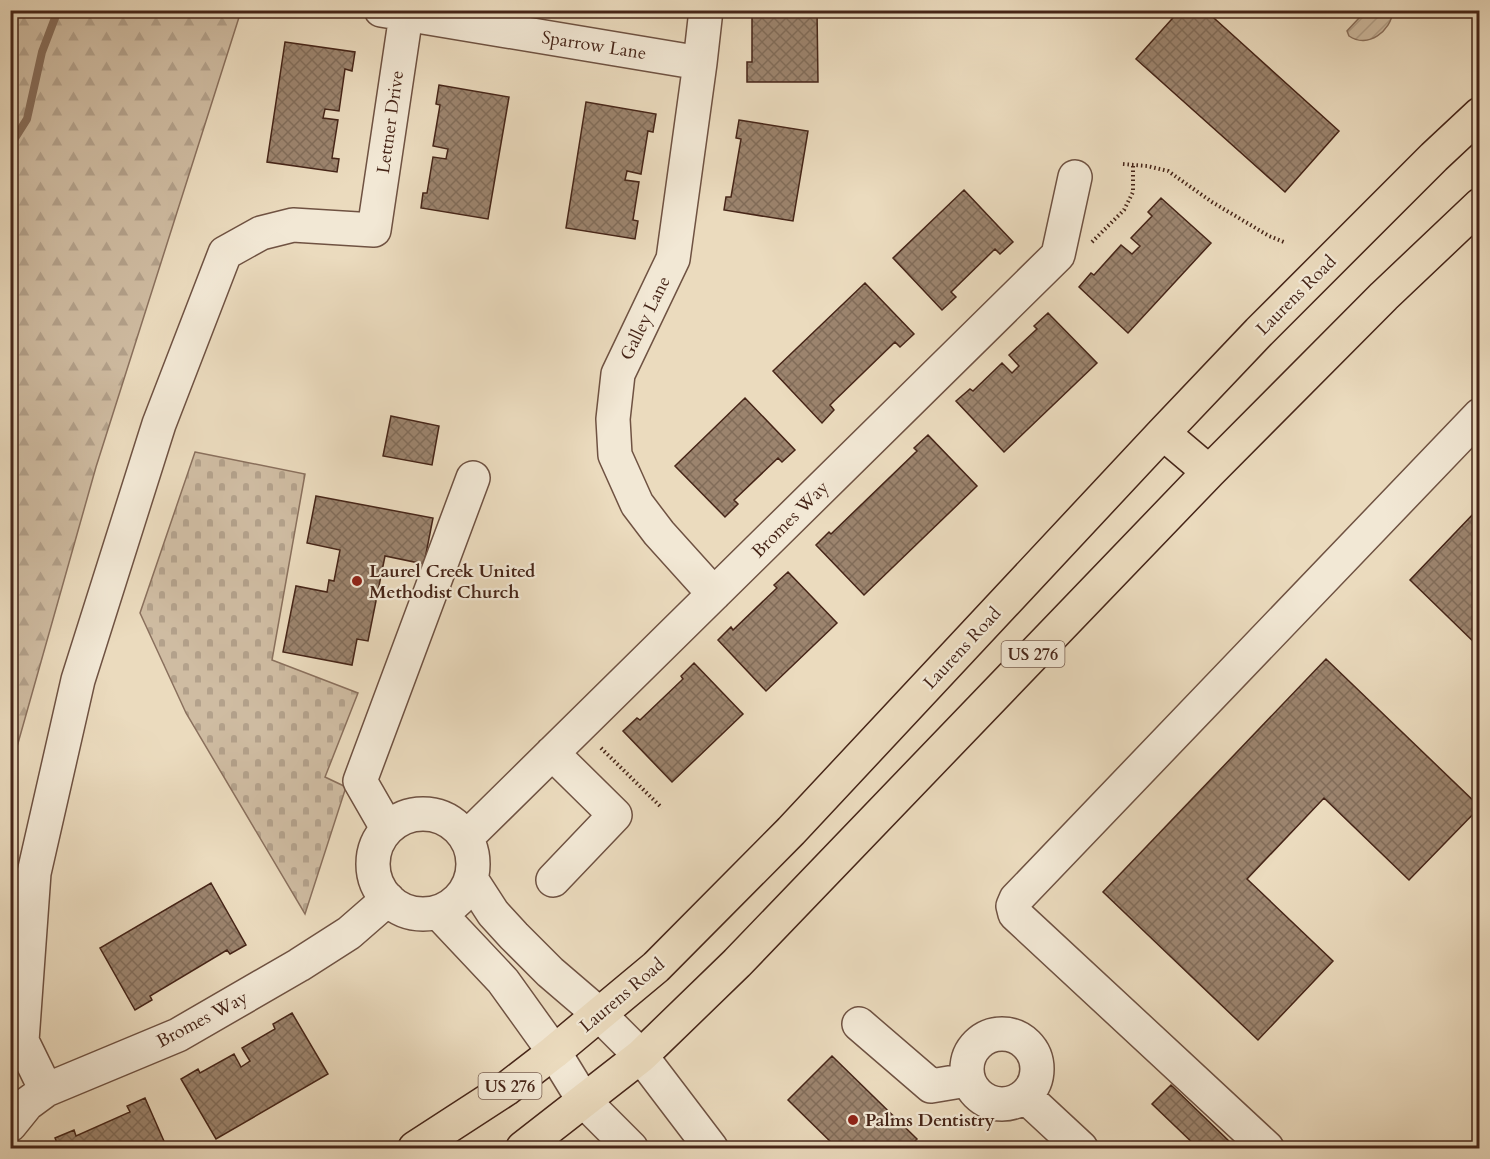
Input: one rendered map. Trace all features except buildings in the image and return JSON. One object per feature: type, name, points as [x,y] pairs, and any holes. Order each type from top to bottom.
[{"type":"main road","name":"Laurens Road","points":[[415,1149],[506,1089],[555,1052],[656,967],[791,831],[1276,315],[1479,114]]},
{"type":"main road","name":"US 276","points":[[523,1149],[641,1056],[737,963],[1209,471],[1384,296],[1479,205]]},
{"type":"main road","points":[[1163,433],[1209,471]]},
{"type":"street","name":"Galley Lane","points":[[706,10],[673,259],[618,374],[613,419],[615,455],[637,504],[659,533],[714,594]]},
{"type":"street","name":"Sparrow Lane","points":[[393,13],[700,63]]},
{"type":"street","name":"Lettner Drive","points":[[46,1090],[22,1041],[34,873],[78,680],[159,424],[225,253],[261,233],[293,225],[374,230],[393,13]]},
{"type":"street","name":"Bromes Way","points":[[466,838],[1058,255],[1075,177]]},
{"type":"street","points":[[1267,1149],[1015,914],[1012,906],[1016,899],[1479,415]]},
{"type":"street","points":[[387,828],[360,781],[473,478]]},
{"type":"street","points":[[552,753],[615,815],[553,880]]},
{"type":"street","points":[[421,813],[435,814],[458,827],[466,838],[473,863],[471,879],[464,893],[453,904],[438,912],[423,914],[407,911],[393,904],[382,893],[375,879],[373,863],[377,844],[387,828],[398,820],[421,813]]},
{"type":"street","points":[[471,879],[493,912],[514,936],[641,1056],[711,1149]]},
{"type":"street","name":"Bromes Way","points":[[10,1125],[27,1104],[46,1090],[178,1035],[299,965],[349,933],[388,899]]},
{"type":"street","points":[[438,912],[503,981],[555,1052],[584,1101],[631,1149]]},
{"type":"street","points":[[859,1024],[931,1086],[967,1080]]},
{"type":"street","points":[[1005,1033],[1016,1036],[1033,1052],[1037,1064],[1036,1075],[1032,1087],[1025,1096],[1003,1105],[992,1104],[981,1099],[972,1091],[967,1080],[968,1064],[972,1050],[983,1039],[993,1034],[1005,1033]]},
{"type":"street","points":[[1025,1096],[1081,1149]]},
{"type":"path","points":[[1123,165],[1147,166],[1168,171],[1212,202],[1269,236],[1284,242]]},
{"type":"green space","points":[[11,10],[241,11],[96,467],[11,768]]},
{"type":"green space","points":[[1351,11],[1393,11],[1383,31],[1371,39],[1364,40],[1349,36],[1347,31],[1359,18]]},
{"type":"green space","points":[[195,452],[305,474],[272,660],[358,693],[325,777],[346,787],[305,914],[186,713],[140,613]]},
{"type":"waterway","points":[[10,146],[27,119],[42,52],[58,10]]},
{"type":"place","name":"Laurel Creek United Methodist Church","points":[[357,581]]},
{"type":"place","name":"Palms Dentistry","points":[[853,1120]]}]
